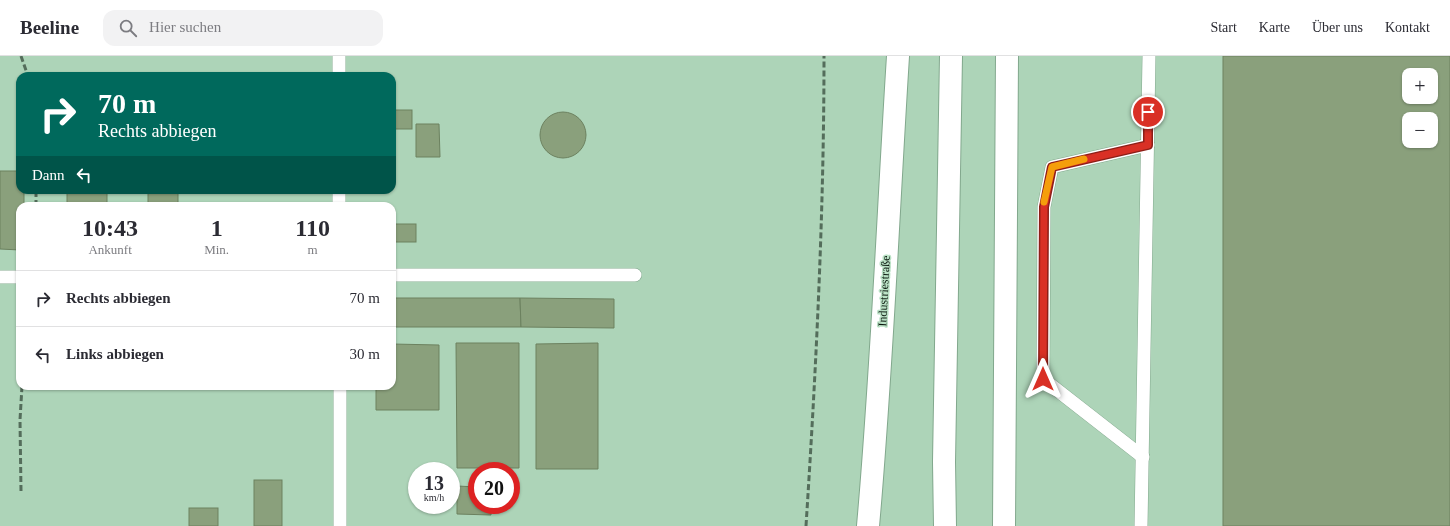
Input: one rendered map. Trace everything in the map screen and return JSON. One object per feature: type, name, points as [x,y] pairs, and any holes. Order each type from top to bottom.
[{"type":"main road","name":"Industriestraße","points":[[868,526],[885,289],[888,204],[898,56]]},
{"type":"main road","points":[[945,526],[944,462],[951,56]]},
{"type":"main road","points":[[1004,526],[1007,56]]},
{"type":"lane","points":[[339,56],[339,72]]},
{"type":"lane","points":[[1141,526],[1149,56]]},
{"type":"lane","points":[[1143,457],[1043,379],[1044,207],[1052,167],[1148,145]]},
{"type":"lane","points":[[396,275],[635,275]]},
{"type":"lane","points":[[0,276],[16,277]]},
{"type":"lane","points":[[340,390],[340,526]]},
{"type":"building","points":[[1223,56],[1450,56],[1450,526],[1223,526]]},
{"type":"building","points":[[396,110],[412,110],[412,129],[396,129]]},
{"type":"building","points":[[563,112],[576,116],[582,122],[586,135],[582,148],[576,154],[563,158],[550,154],[544,148],[540,135],[544,122],[550,116]]},
{"type":"building","points":[[416,124],[439,124],[440,157],[416,157]]},
{"type":"building","points":[[0,171],[16,171],[16,194],[24,194],[24,202],[16,202],[16,250],[0,249]]},
{"type":"building","points":[[67,194],[107,194],[107,202],[67,202]]},
{"type":"building","points":[[148,194],[178,194],[178,202],[148,202]]},
{"type":"building","points":[[396,224],[416,224],[416,242],[396,242]]},
{"type":"building","points":[[396,298],[520,298],[521,327],[396,327]]},
{"type":"building","points":[[520,298],[614,299],[614,328],[521,327]]},
{"type":"building","points":[[456,343],[519,343],[519,462],[468,462],[468,468],[460,468],[460,462],[457,462]]},
{"type":"building","points":[[598,343],[598,469],[536,469],[536,344]]},
{"type":"building","points":[[396,344],[439,345],[439,410],[376,410],[376,390],[396,390]]},
{"type":"building","points":[[254,480],[282,480],[282,526],[254,526]]},
{"type":"building","points":[[460,486],[468,487],[468,514],[491,515],[457,514],[460,514]]},
{"type":"building","points":[[189,508],[218,508],[218,526],[189,526]]},
{"type":"railway","points":[[21,56],[27,72]]},
{"type":"railway","points":[[806,526],[819,291],[823,174],[824,56]]},
{"type":"railway","points":[[36,194],[36,202]]},
{"type":"railway","points":[[21,491],[20,420],[22,390]]},
{"type":"slow traffic","points":[[1044,202],[1052,167],[1084,159]]},
{"type":"route","points":[[1043,379],[1044,207],[1052,167],[1148,145],[1148,112]]}]
